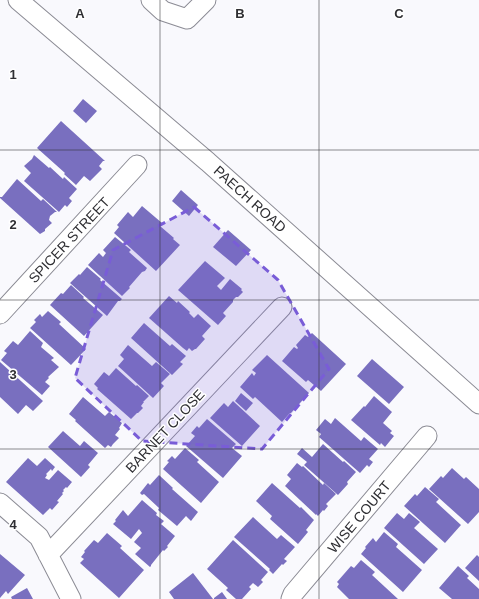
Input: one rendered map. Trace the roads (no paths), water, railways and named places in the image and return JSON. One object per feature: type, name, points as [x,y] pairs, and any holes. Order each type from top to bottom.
[{"type":"street","name":"PAECH ROAD","points":[[18,0],[208,162],[479,404]]},
{"type":"street","points":[[151,0],[163,11],[187,19],[206,0]]},
{"type":"street","name":"SPICER STREET","points":[[0,314],[137,165]]},
{"type":"street","name":"BARNET CLOSE","points":[[48,555],[282,307]]},
{"type":"street","name":"WISE COURT","points":[[291,599],[427,436]]},
{"type":"street","points":[[0,503],[38,537],[71,599]]}]
